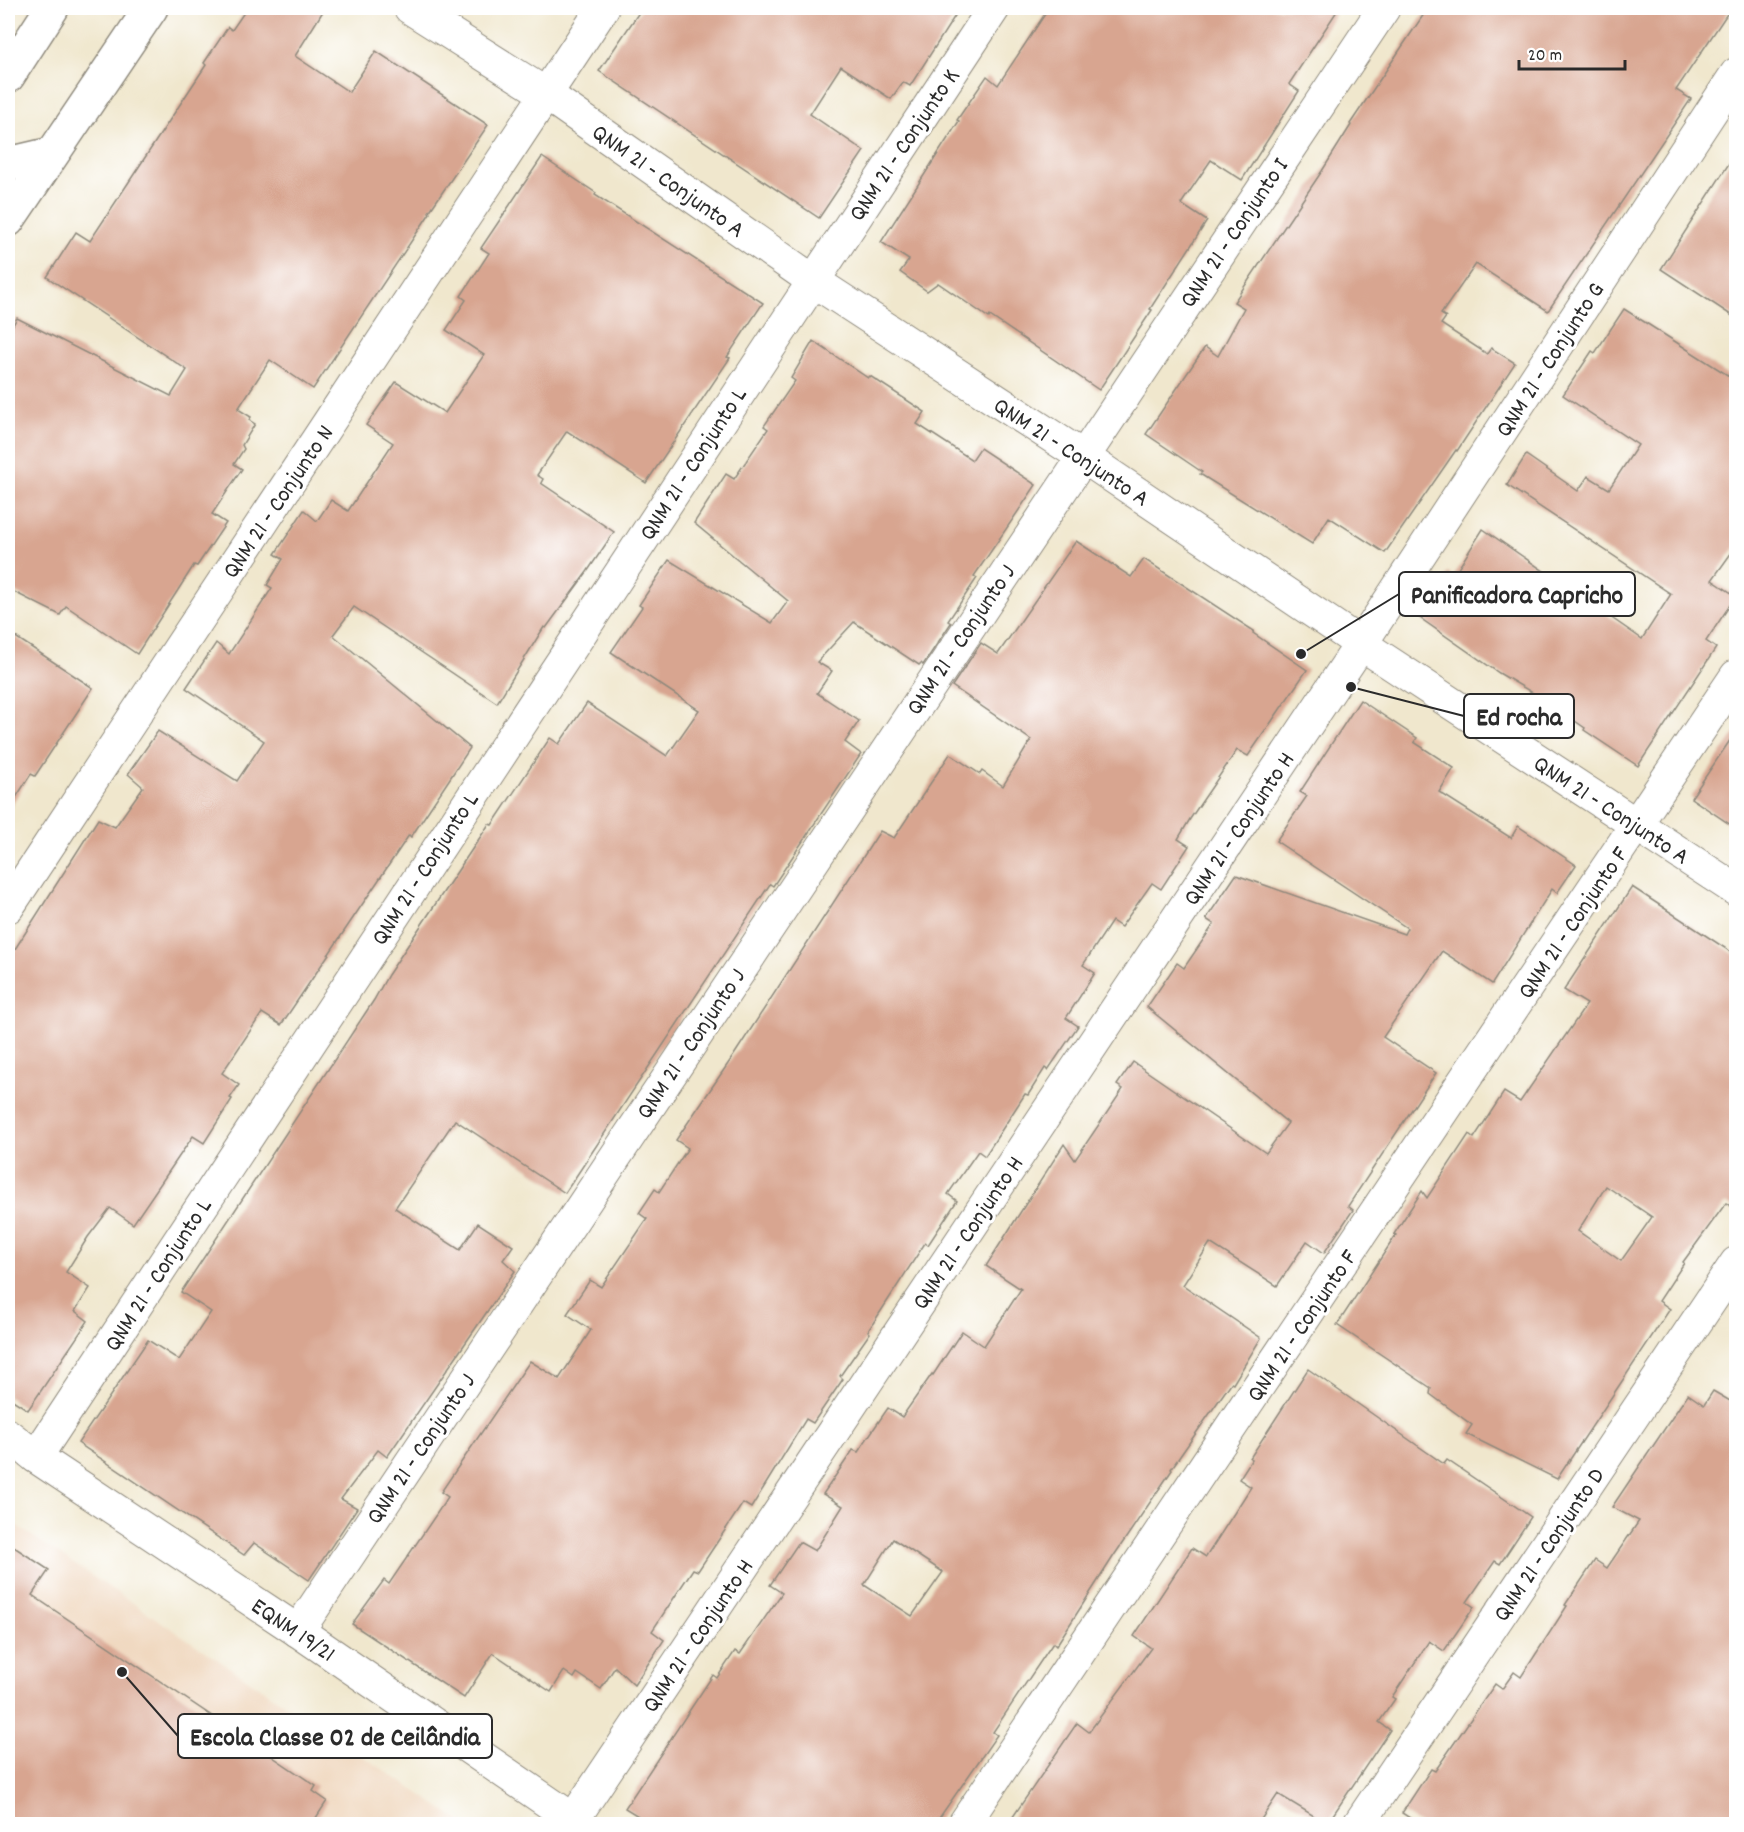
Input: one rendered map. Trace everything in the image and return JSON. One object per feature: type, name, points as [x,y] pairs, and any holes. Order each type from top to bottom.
[{"type":"main road","points":[[8,34],[25,8]]},
{"type":"main road","points":[[8,75],[52,8]]},
{"type":"main road","points":[[8,220],[151,8]]},
{"type":"main road","points":[[8,160],[17,162],[51,154]]},
{"type":"street","name":"QNM 21 - Conjunto A","points":[[410,8],[546,94],[812,280],[1082,456],[1361,644],[1737,891]]},
{"type":"street","name":"QNM 21 - Conjunto N","points":[[8,907],[603,8]]},
{"type":"street","name":"QNM 21 - Conjunto K","points":[[812,280],[994,8]]},
{"type":"street","name":"QNM 21 - Conjunto I","points":[[1082,456],[1384,8]]},
{"type":"street","name":"QNM 21 - Conjunto G","points":[[1361,644],[1737,74]]},
{"type":"street","name":"QNM 21 - Conjunto L","points":[[36,1457],[812,280]]},
{"type":"street","name":"QNM 21 - Conjunto J","points":[[298,1631],[1082,456]]},
{"type":"street","name":"QNM 21 - Conjunto H","points":[[577,1822],[1361,644]]},
{"type":"street","name":"QNM 21 - Conjunto F","points":[[964,1824],[1737,676]]},
{"type":"street","name":"QNM 21 - Conjunto D","points":[[1359,1824],[1737,1263]]},
{"type":"street","name":"EQNM 19/21","points":[[8,1435],[36,1457],[298,1631],[577,1822]]},
{"type":"shaded area","points":[[8,1520],[465,1824],[8,1824]]},
{"type":"building","points":[[247,8],[325,8],[295,56],[349,92],[376,51],[488,125],[313,389],[270,360],[238,409],[251,417],[249,420],[255,424],[242,445],[244,449],[234,464],[242,469],[212,514],[226,523],[197,566],[194,565],[137,654],[66,606],[60,615],[8,589],[8,333],[17,318],[171,396],[187,370],[47,277],[76,232],[90,241],[206,65],[204,63],[228,27],[232,30]]},
{"type":"building","points":[[642,8],[960,8],[910,86],[903,82],[891,99],[841,66],[810,114],[864,151],[819,218],[599,71]]},
{"type":"building","points":[[1049,8],[1339,8],[1289,84],[1299,91],[1242,180],[1211,160],[1181,204],[1207,221],[1099,390],[938,283],[927,291],[900,272],[909,260],[881,242],[987,76],[998,85]]},
{"type":"building","points":[[1428,8],[1731,8],[1676,90],[1691,99],[1548,311],[1476,264],[1441,314],[1446,317],[1441,324],[1487,354],[1491,348],[1515,363],[1457,451],[1385,553],[1329,517],[1312,544],[1200,474],[1202,472],[1146,434],[1205,347],[1218,356],[1244,308],[1234,302]]},
{"type":"building","points":[[1737,151],[1737,319],[1661,269]]},
{"type":"building","points":[[542,157],[596,193],[595,195],[763,303],[727,357],[730,358],[646,483],[567,431],[537,475],[543,479],[541,483],[614,532],[546,628],[544,627],[497,703],[354,607],[333,635],[470,748],[281,1025],[262,1013],[222,1073],[239,1085],[204,1143],[193,1136],[133,1224],[110,1208],[88,1237],[66,1272],[90,1288],[75,1311],[88,1321],[28,1410],[8,1397],[8,960],[98,819],[115,827],[143,787],[128,774],[158,731],[237,781],[264,741],[186,688],[216,643],[229,654],[272,588],[267,585],[283,559],[275,554],[304,510],[317,521],[331,500],[348,511],[393,443],[366,425],[396,382],[445,413],[484,355],[446,330],[466,300],[461,296],[489,253],[481,248]]},
{"type":"building","points":[[1624,309],[1737,381],[1737,545],[1712,580],[1736,596],[1706,641],[1716,648],[1638,766],[1543,699],[1499,673],[1420,618],[1448,573],[1453,577],[1483,529],[1642,639],[1671,594],[1507,485],[1526,455],[1578,491],[1588,476],[1609,489],[1638,445],[1563,395],[1592,351],[1595,353]]},
{"type":"building","points":[[813,341],[868,378],[870,376],[925,412],[917,424],[972,460],[980,448],[1036,485],[974,576],[977,578],[948,621],[951,623],[923,665],[921,663],[919,665],[854,622],[817,662],[832,671],[817,693],[859,721],[845,742],[861,754],[773,886],[770,884],[565,1193],[455,1120],[395,1208],[460,1250],[478,1223],[513,1246],[503,1260],[515,1271],[387,1457],[378,1450],[341,1499],[357,1508],[309,1580],[254,1543],[244,1555],[78,1443],[148,1340],[179,1360],[211,1312],[181,1292],[374,1000],[388,975],[489,824],[492,825],[550,738],[559,744],[587,703],[667,756],[699,710],[611,652],[642,607],[639,605],[669,560],[772,623],[788,601],[694,523],[726,474],[734,479],[768,429],[764,426],[795,381],[791,378]]},
{"type":"building","points":[[1076,541],[1131,577],[1144,559],[1254,631],[1253,633],[1307,670],[1248,756],[1237,750],[1190,819],[1178,839],[1189,846],[1161,889],[1152,883],[1121,927],[1112,921],[1083,965],[1095,973],[1066,1018],[1078,1026],[1048,1070],[1045,1068],[1028,1095],[1025,1094],[985,1156],[978,1151],[948,1194],[957,1201],[928,1245],[925,1243],[868,1331],[870,1333],[840,1376],[843,1379],[813,1423],[806,1419],[751,1508],[743,1503],[698,1571],[693,1569],[652,1631],[664,1640],[634,1685],[615,1667],[601,1689],[577,1673],[574,1678],[564,1671],[551,1692],[493,1653],[464,1698],[352,1624],[384,1580],[389,1584],[448,1497],[441,1492],[530,1361],[559,1379],[591,1330],[567,1314],[590,1280],[601,1287],[647,1219],[639,1213],[655,1189],[659,1192],[688,1148],[676,1140],[880,831],[894,838],[950,754],[980,774],[982,771],[1003,786],[1031,740],[952,686],[981,643],[998,654]]},
{"type":"building","points":[[8,632],[93,688],[35,776],[31,774],[8,810]]},
{"type":"building","points":[[1360,700],[1417,738],[1414,742],[1454,768],[1439,792],[1511,838],[1518,826],[1576,865],[1557,893],[1552,889],[1492,984],[1442,951],[1383,1037],[1436,1073],[1348,1206],[1353,1210],[1324,1253],[1307,1241],[1277,1286],[1210,1243],[1183,1285],[1261,1338],[1233,1384],[1231,1383],[1171,1469],[1056,1646],[1053,1643],[993,1732],[997,1735],[935,1824],[651,1824],[625,1808],[713,1675],[717,1678],[735,1651],[740,1654],[782,1593],[770,1585],[799,1542],[815,1551],[843,1506],[823,1494],[853,1450],[858,1452],[888,1408],[902,1417],[962,1331],[984,1346],[1021,1289],[986,1266],[1064,1144],[1075,1160],[1123,1089],[1117,1085],[1133,1062],[1266,1153],[1288,1123],[1147,1007],[1177,963],[1184,968],[1214,924],[1206,919],[1236,875],[1404,934],[1407,928],[1276,841],[1307,796],[1300,792]],"holes":[[[893,1539],[943,1572],[912,1616],[864,1585]]]},
{"type":"building","points":[[1737,730],[1737,829],[1691,798]]},
{"type":"building","points":[[1632,887],[1737,956],[1737,1210],[1726,1203],[1683,1262],[1659,1301],[1670,1309],[1557,1479],[1466,1434],[1472,1425],[1430,1394],[1431,1388],[1337,1325],[1422,1191],[1427,1198],[1469,1134],[1474,1138],[1504,1092],[1520,1102],[1587,1004],[1564,990]],"holes":[[[1606,1186],[1652,1217],[1621,1261],[1578,1231]]]},
{"type":"building","points":[[1308,1369],[1444,1464],[1447,1460],[1531,1517],[1500,1564],[1495,1561],[1467,1602],[1474,1607],[1444,1651],[1429,1641],[1392,1697],[1395,1699],[1379,1722],[1390,1730],[1327,1824],[1278,1794],[1258,1824],[1008,1824],[1077,1723],[1089,1732],[1151,1648],[1134,1636],[1192,1548],[1206,1557],[1251,1487],[1239,1479],[1252,1459],[1250,1458]]},
{"type":"building","points":[[1713,1391],[1737,1405],[1737,1824],[1419,1824],[1402,1813],[1431,1769],[1435,1771],[1495,1684],[1502,1689],[1514,1672],[1521,1677],[1595,1560],[1607,1568],[1639,1521],[1612,1507],[1688,1394],[1704,1405]]},
{"type":"building","points":[[8,1543],[49,1570],[32,1595],[316,1786],[313,1791],[327,1801],[312,1824],[8,1824]]},
{"type":"place","name":"Panificadora Capricho","points":[[1301,654]]},
{"type":"place","name":"Ed rocha","points":[[1351,687]]},
{"type":"place","name":"Escola Classe 02 de Ceilândia","points":[[122,1672]]}]
